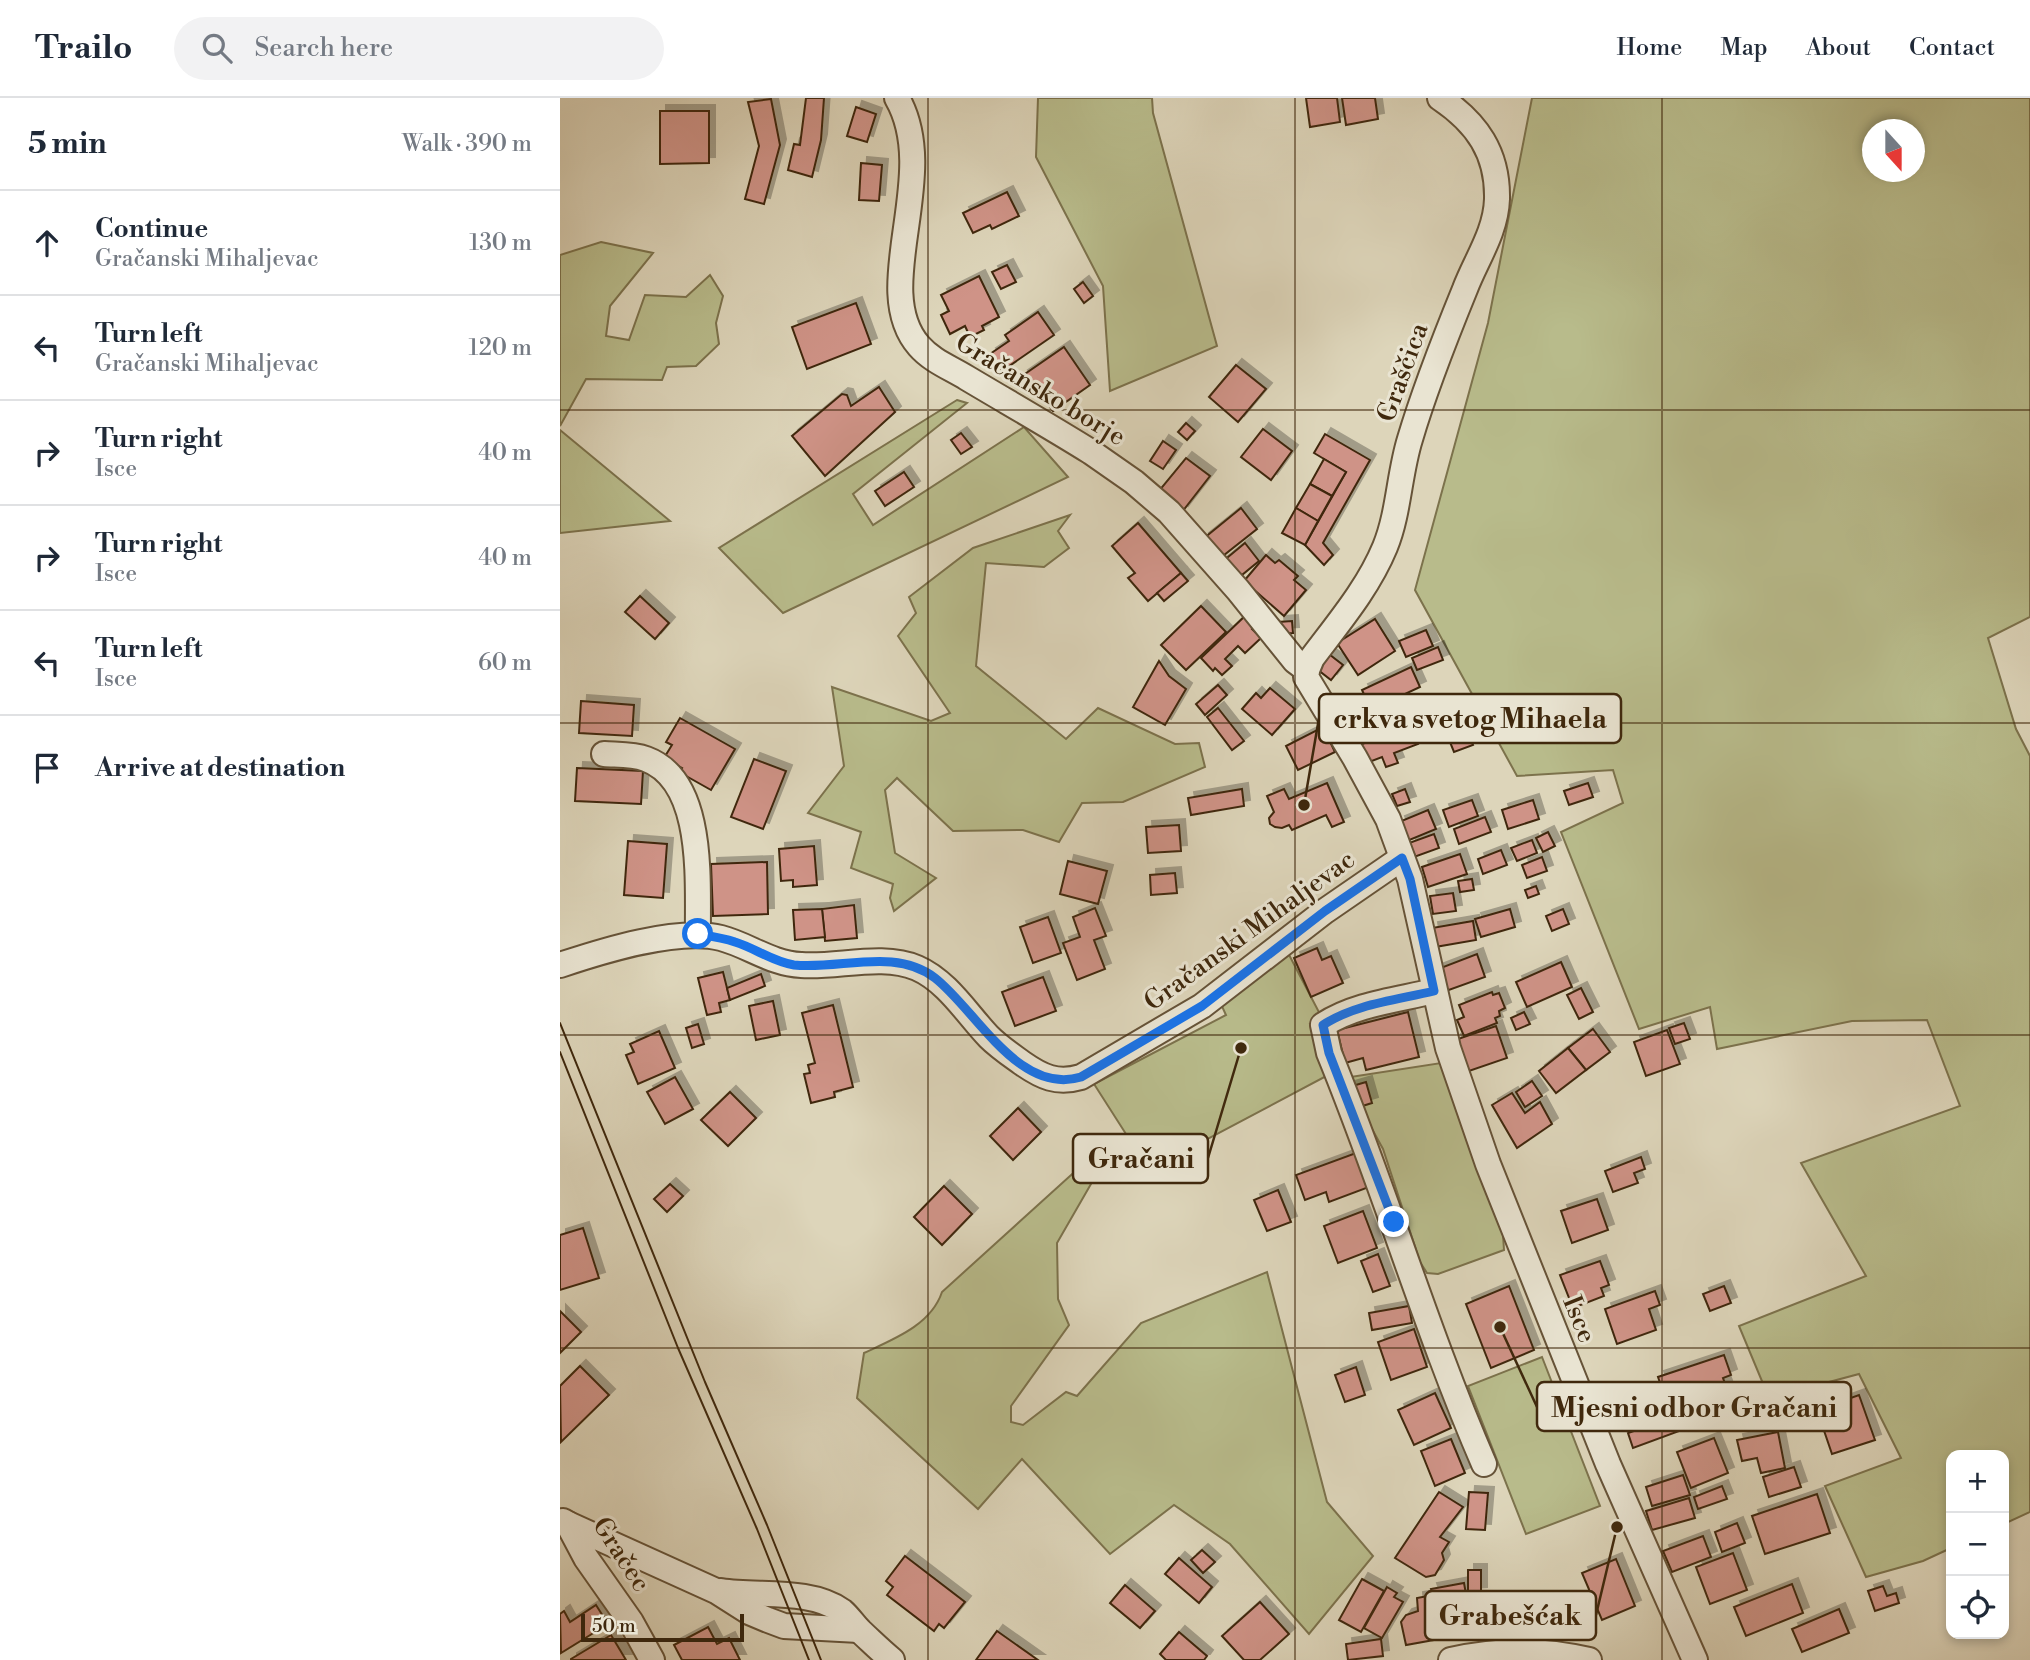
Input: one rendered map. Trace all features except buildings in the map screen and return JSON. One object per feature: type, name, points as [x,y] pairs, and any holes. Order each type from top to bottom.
[{"type":"street","name":"Gračansko borje","points":[[897,98],[908,123],[913,159],[912,196],[900,280],[901,310],[912,337],[934,359],[1091,452],[1154,498],[1238,590],[1295,661],[1307,670]]},
{"type":"street","name":"Graščica","points":[[1307,670],[1312,657],[1365,587],[1385,547],[1410,438],[1464,290],[1495,216],[1497,198],[1493,168],[1483,140],[1462,113],[1440,98]]},
{"type":"street","name":"Isce","points":[[1307,670],[1310,686],[1355,758],[1388,819],[1410,879],[1434,991],[1459,1084],[1528,1267],[1608,1464],[1695,1660]]},
{"type":"street","points":[[604,754],[647,759],[669,775],[678,787],[692,820],[695,838],[698,934]]},
{"type":"street","name":"Gračanski Mihaljevac","points":[[560,965],[599,952],[698,934],[735,942],[773,959],[796,965],[878,962],[911,965],[945,987],[990,1038],[1007,1053],[1041,1076],[1061,1081],[1071,1080],[1081,1077],[1202,1006],[1314,919],[1402,858]]},
{"type":"street","points":[[1434,991],[1347,1013],[1323,1025],[1329,1053],[1394,1222],[1424,1313],[1484,1464]]},
{"type":"street","points":[[564,1522],[716,1591],[749,1612],[784,1626],[859,1630],[892,1660]]},
{"type":"street","name":"Gračec","points":[[564,1522],[631,1622],[652,1660]]},
{"type":"street","points":[[1451,1660],[1518,1650],[1552,1652],[1589,1660]]},
{"type":"green space","points":[[1038,98],[1152,98],[1153,113],[1217,346],[1110,391],[1103,286],[1036,157]]},
{"type":"green space","points":[[1532,98],[2030,98],[2030,617],[1988,638],[2016,729],[2030,756],[2030,1512],[2009,1522],[2009,1450],[1946,1450],[1946,1550],[1923,1561],[1866,1577],[1825,1486],[1901,1458],[1859,1374],[1769,1398],[1739,1326],[1866,1276],[1801,1163],[1960,1106],[1927,1020],[1852,1021],[1717,1049],[1710,1007],[1639,1029],[1561,832],[1623,803],[1613,770],[1517,776],[1415,590],[1488,323]]},
{"type":"green space","points":[[601,242],[653,253],[610,306],[606,336],[629,340],[645,295],[686,297],[710,275],[723,296],[716,323],[719,344],[696,366],[667,367],[662,380],[586,379],[560,426],[560,255]]},
{"type":"green space","points":[[957,400],[967,403],[853,494],[873,525],[1024,427],[1068,477],[783,613],[719,548]]},
{"type":"green space","points":[[560,430],[670,521],[560,533]]},
{"type":"green space","points":[[1070,515],[1058,531],[1069,548],[1044,567],[986,563],[976,666],[1066,739],[1098,708],[1175,744],[1199,743],[1205,767],[1123,802],[1082,803],[1059,842],[1023,830],[953,831],[897,778],[885,790],[895,853],[936,878],[894,911],[890,898],[893,884],[851,868],[861,832],[808,813],[844,766],[832,687],[931,721],[950,713],[898,636],[916,613],[909,597],[973,548]]},
{"type":"green space","points":[[1286,949],[1322,1018],[1310,1024],[1332,1073],[1149,1170],[1094,1084],[1226,1015],[1220,1002]]},
{"type":"green space","points":[[1441,1063],[1503,1235],[1504,1250],[1438,1274],[1427,1273],[1420,1262],[1383,1149],[1344,1078]]},
{"type":"green space","points":[[1081,1166],[1095,1177],[1057,1243],[1058,1299],[1069,1325],[1011,1406],[1011,1422],[1023,1425],[1066,1392],[1077,1396],[1141,1323],[1267,1272],[1327,1502],[1373,1556],[1309,1634],[1230,1544],[1174,1505],[1110,1554],[1022,1459],[978,1509],[857,1398],[864,1353],[910,1330],[920,1322],[937,1304],[942,1292]]},
{"type":"green space","points":[[1542,1357],[1600,1506],[1526,1534],[1468,1386]]},
{"type":"tram line","points":[[560,1023],[821,1660]]},
{"type":"tram line","points":[[560,1052],[678,1348],[757,1529],[809,1660]]},
{"type":"place","name":"crkva svetog Mihaela","points":[[1304,805]]},
{"type":"place","name":"Gračani","points":[[1241,1048]]},
{"type":"place","name":"Mjesni odbor Gračani","points":[[1500,1327]]},
{"type":"place","name":"Grabešćak","points":[[1617,1527]]},
{"type":"route","points":[[698,934],[735,942],[773,959],[796,965],[878,962],[911,965],[945,987],[990,1038],[1007,1053],[1041,1076],[1061,1081],[1071,1080],[1081,1077],[1202,1006],[1325,911],[1402,858],[1410,879],[1434,991],[1358,1009],[1337,1016],[1323,1025],[1329,1053],[1394,1222]]}]
